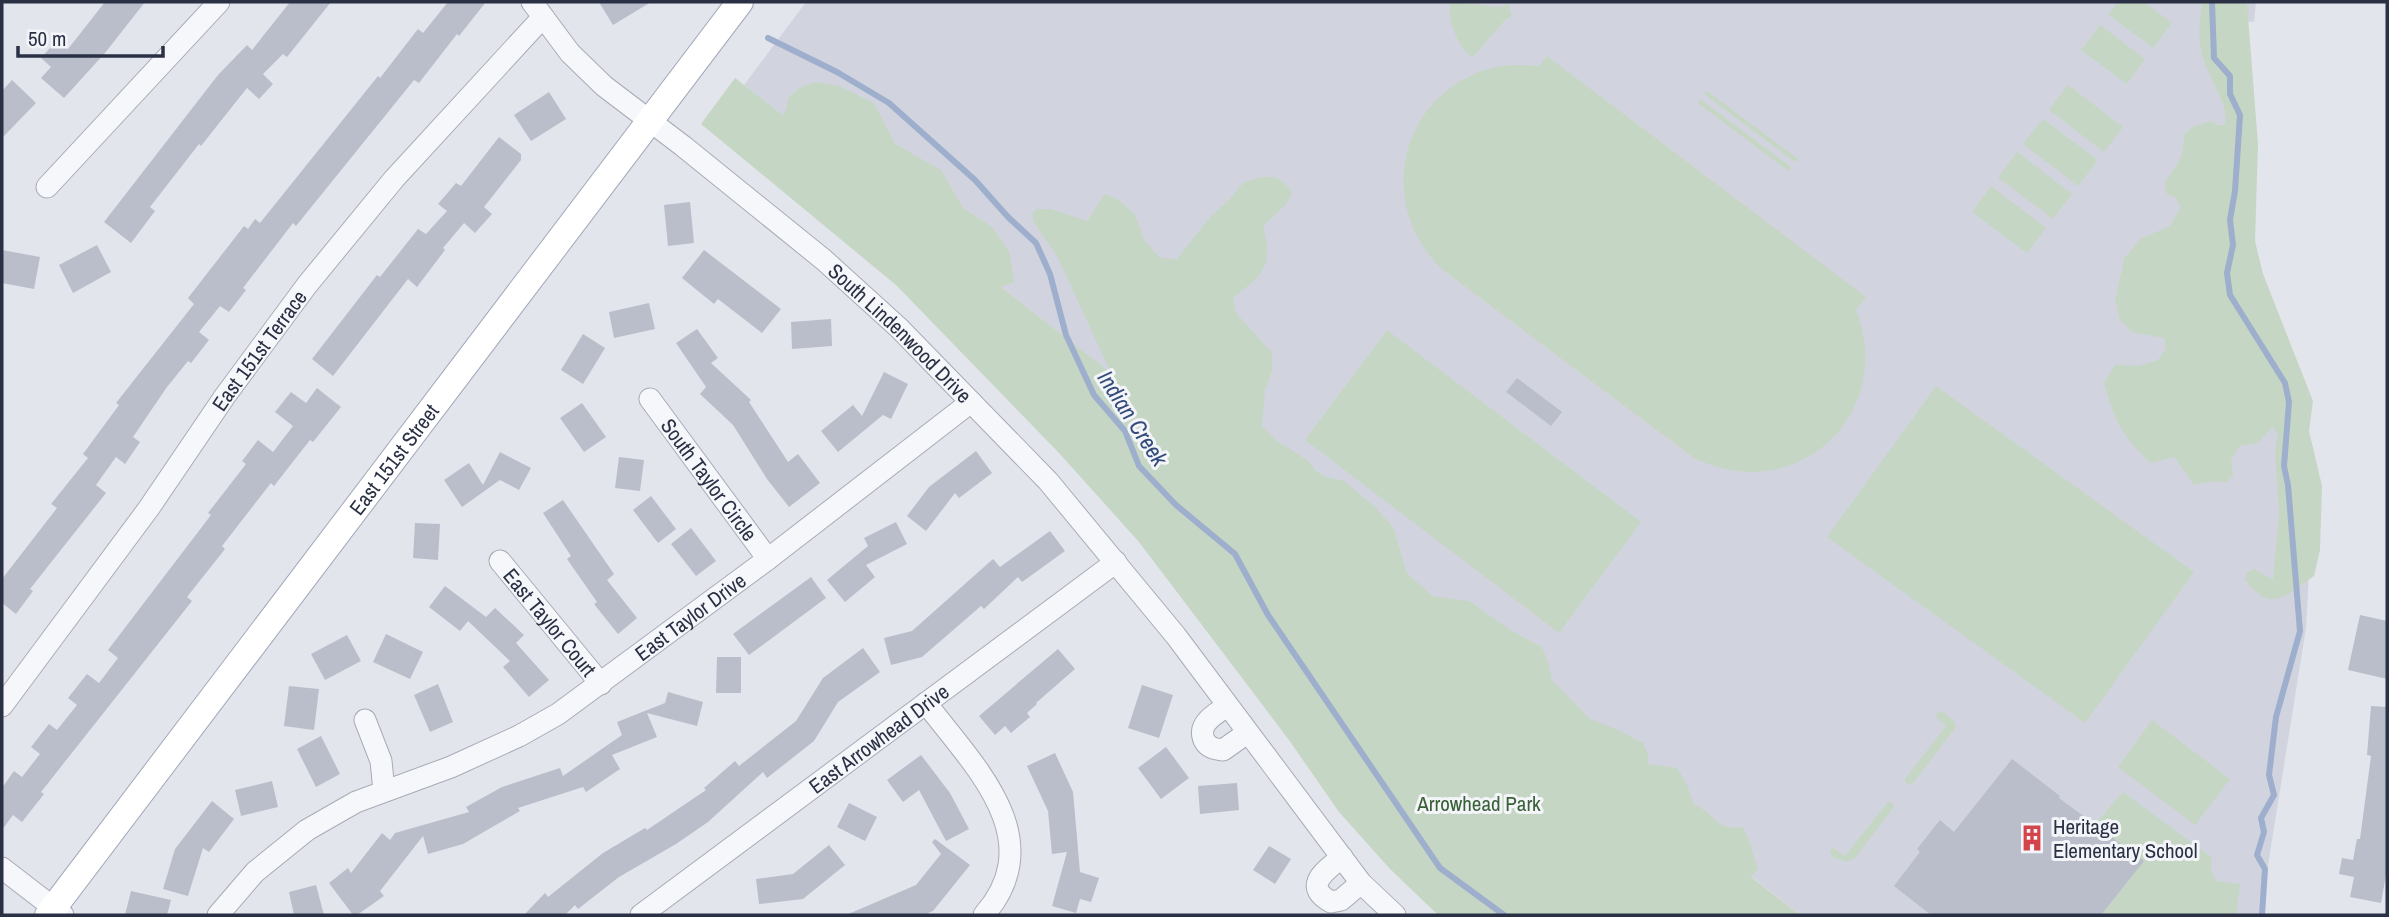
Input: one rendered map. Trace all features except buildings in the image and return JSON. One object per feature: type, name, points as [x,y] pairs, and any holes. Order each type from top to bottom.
[{"type":"main road","name":"East 151st Street","points":[[55,913],[740,2]]},
{"type":"street","points":[[47,187],[219,2]]},
{"type":"street","name":"South Lindenwood Drive","points":[[537,9],[570,53],[604,86],[824,260],[899,328],[1048,481],[1176,636],[1361,883],[1395,915]]},
{"type":"street","name":"East 151st Terrace","points":[[2,706],[149,508],[225,396],[307,285],[537,9]]},
{"type":"street","name":"South Taylor Circle","points":[[650,399],[768,559]]},
{"type":"street","name":"East Taylor Drive","points":[[218,915],[255,872],[307,830],[356,802],[451,767],[519,736],[558,714],[768,559],[971,402]]},
{"type":"street","name":"East Taylor Court","points":[[500,561],[601,684]]},
{"type":"street","name":"East Arrowhead Drive","points":[[642,915],[1116,562]]},
{"type":"street","points":[[926,703],[999,802],[1007,824],[1011,852],[1008,875],[995,902],[984,915]]},
{"type":"street","points":[[1227,706],[1203,727],[1202,736],[1207,745],[1223,750],[1247,733]]},
{"type":"street","points":[[365,720],[381,761],[384,791]]},
{"type":"street","points":[[1342,857],[1321,874],[1317,883],[1321,896],[1331,902],[1341,900],[1361,883]]},
{"type":"street","points":[[2,869],[55,913]]},
{"type":"shaded area","points":[[806,2],[2256,2],[2254,22],[2240,21],[2249,278],[2314,479],[2306,628],[2260,915],[1800,915],[744,85]]},
{"type":"green space","points":[[1450,2],[1501,7],[1508,3],[1512,16],[1506,19],[1472,58],[1454,32],[1450,18]]},
{"type":"green space","points":[[2118,2],[2144,2],[2172,23],[2153,48],[2108,14]]},
{"type":"green space","points":[[2202,2],[2247,4],[2258,144],[2255,241],[2263,274],[2313,401],[2309,431],[2322,486],[2320,550],[2314,576],[2287,595],[2271,599],[2263,597],[2245,580],[2247,573],[2254,569],[2273,580],[2279,513],[2275,453],[2278,433],[2272,427],[2258,443],[2240,446],[2231,459],[2233,476],[2226,483],[2215,481],[2194,485],[2174,457],[2150,463],[2132,444],[2111,408],[2104,383],[2115,365],[2138,366],[2158,360],[2166,348],[2164,338],[2132,332],[2120,320],[2115,300],[2125,257],[2142,238],[2170,226],[2181,207],[2175,198],[2166,193],[2165,188],[2166,180],[2181,156],[2184,135],[2192,127],[2211,121],[2224,125],[2224,106],[2200,46]]},
{"type":"green space","points":[[2100,25],[2145,59],[2127,84],[2081,50]]},
{"type":"green space","points":[[1547,56],[1866,297],[1856,310],[1865,349],[1862,384],[1849,416],[1828,442],[1800,461],[1768,471],[1732,470],[1694,458],[1443,270],[1421,243],[1408,214],[1404,183],[1407,152],[1419,123],[1438,99],[1464,79],[1501,66],[1539,66]]},
{"type":"green space","name":"Arrowhead Park","points":[[735,78],[784,116],[789,97],[801,87],[816,82],[839,86],[874,103],[895,144],[941,170],[963,208],[992,227],[1009,251],[1014,282],[1001,287],[1111,373],[1057,256],[1034,223],[1032,214],[1036,209],[1051,209],[1087,221],[1105,194],[1119,200],[1135,215],[1144,240],[1160,258],[1177,259],[1210,217],[1244,182],[1271,177],[1287,185],[1292,192],[1289,198],[1283,208],[1263,227],[1267,252],[1263,268],[1259,276],[1233,298],[1236,313],[1272,353],[1272,371],[1265,390],[1262,426],[1277,441],[1307,460],[1315,470],[1326,477],[1344,481],[1375,507],[1393,527],[1407,573],[1432,596],[1469,601],[1512,631],[1542,647],[1552,680],[1590,719],[1643,743],[1648,754],[1648,764],[1677,768],[1686,782],[1694,805],[1720,824],[1742,827],[1758,868],[1751,877],[1800,915],[1438,915],[1390,869],[1339,812],[1289,740],[1139,542],[1059,453],[896,285],[701,124]]},
{"type":"green space","points":[[2068,85],[2123,127],[2104,152],[2049,110]]},
{"type":"green space","points":[[1707,91],[1798,159],[1795,162],[1704,94]]},
{"type":"green space","points":[[1700,99],[1791,167],[1788,171],[1698,103]]},
{"type":"green space","points":[[2043,119],[2098,160],[2078,186],[2023,144]]},
{"type":"green space","points":[[2017,152],[2072,194],[2053,219],[1998,178]]},
{"type":"green space","points":[[1991,186],[2046,228],[2027,253],[1972,212]]},
{"type":"green space","points":[[1387,330],[1641,522],[1559,633],[1305,440]]},
{"type":"green space","points":[[1936,386],[2194,572],[2085,723],[1827,537]]},
{"type":"green space","points":[[1938,712],[1954,721],[1956,727],[1909,785],[1905,779],[1946,726],[1936,717]]},
{"type":"green space","points":[[2152,720],[2230,779],[2195,825],[2118,767]]},
{"type":"green space","points":[[2123,792],[2212,858],[2211,869],[2216,881],[2240,884],[2236,915],[2101,915],[2143,862],[2095,824]]},
{"type":"green space","points":[[1891,801],[1894,807],[1855,858],[1847,862],[1833,857],[1830,852],[1832,847],[1845,856]]},
{"type":"waterway","points":[[2212,2],[2214,58],[2230,76],[2230,94],[2240,115],[2235,191],[2230,220],[2233,245],[2227,273],[2230,295],[2285,383],[2289,402],[2284,466],[2288,485],[2300,631],[2276,717],[2269,775],[2274,795],[2261,818],[2264,832],[2257,855],[2265,869],[2262,915]]},
{"type":"waterway","name":"Indian Creek","points":[[768,38],[837,72],[889,103],[975,180],[1036,243],[1050,274],[1066,335],[1094,395],[1125,431],[1139,466],[1176,505],[1235,554],[1268,615],[1440,868],[1504,915]]},
{"type":"place","name":"Heritage Elementary School","points":[[2032,838]]}]
